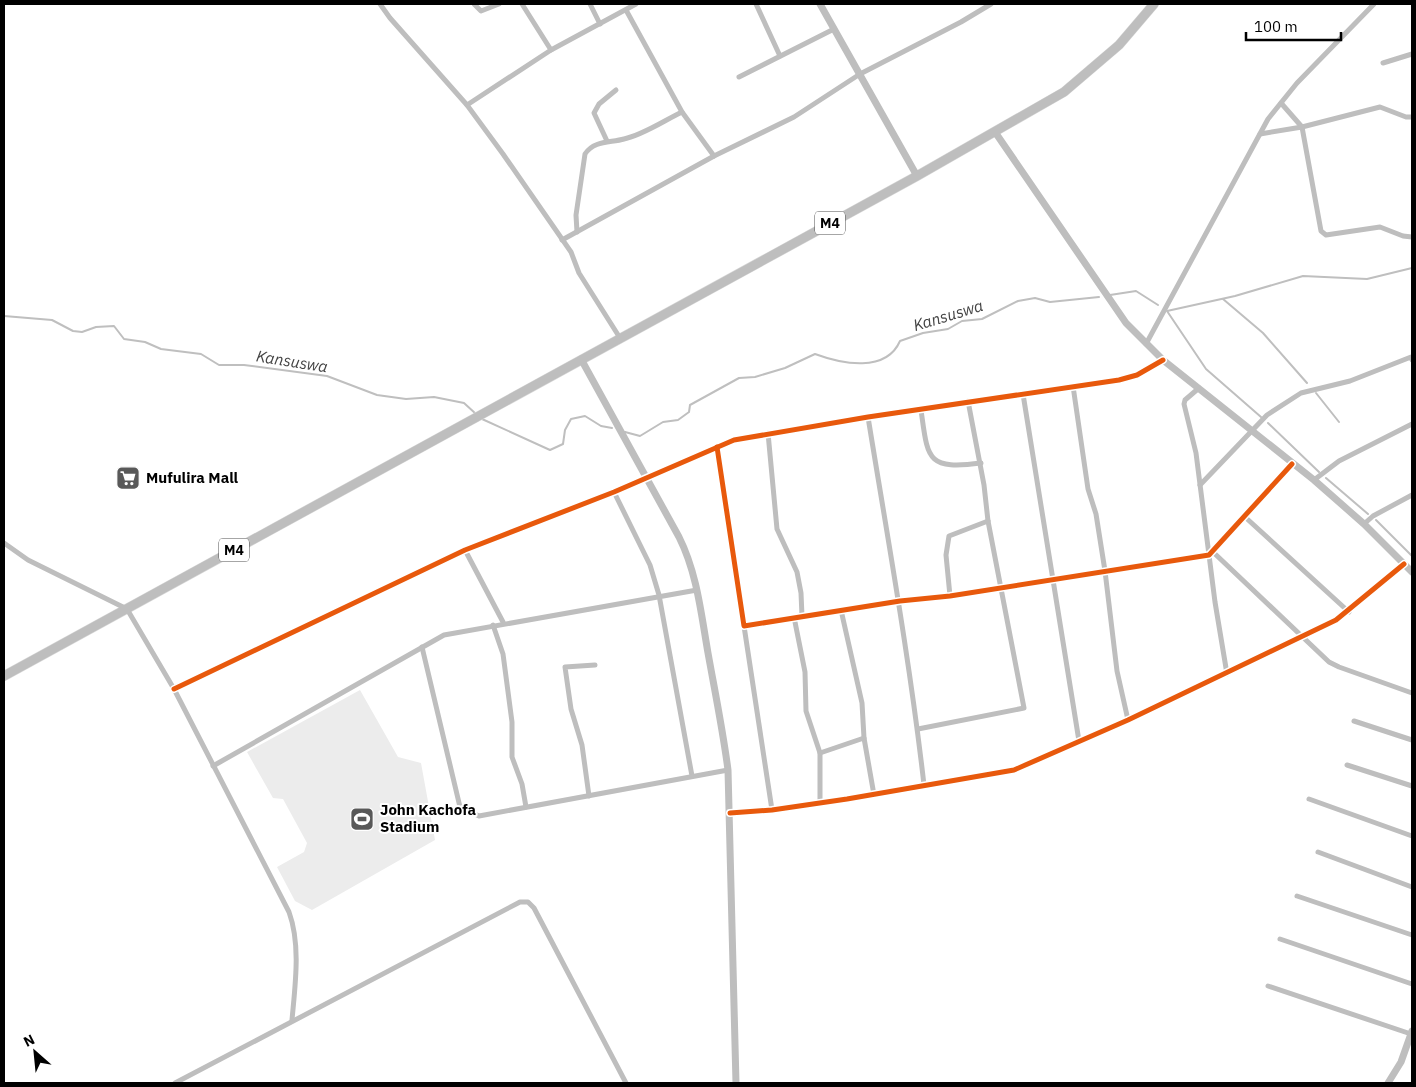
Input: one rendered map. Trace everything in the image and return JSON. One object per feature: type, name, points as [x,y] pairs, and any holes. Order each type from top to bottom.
[{"type":"main road","name":"M4","points":[[4,676],[917,176],[1064,92],[1092,71],[1119,45],[1154,4]]},
{"type":"street","points":[[380,4],[390,18],[467,105],[571,252],[579,273],[620,338]]},
{"type":"street","points":[[474,4],[481,11],[499,4]]},
{"type":"street","points":[[522,4],[551,50]]},
{"type":"street","points":[[590,4],[600,24]]},
{"type":"street","points":[[467,105],[551,50],[636,4]]},
{"type":"street","points":[[756,4],[780,56]]},
{"type":"street","points":[[820,4],[917,176]]},
{"type":"street","points":[[562,240],[714,156],[794,117],[860,74],[953,27],[991,4]]},
{"type":"street","points":[[1146,344],[1268,119],[1297,83],[1374,4]]},
{"type":"street","points":[[626,10],[682,112],[714,156]]},
{"type":"street","points":[[739,77],[834,29]]},
{"type":"street","points":[[1383,63],[1412,54]]},
{"type":"street","points":[[607,141],[594,113],[599,104],[616,90]]},
{"type":"street","points":[[1281,103],[1302,127],[1321,231],[1326,235],[1380,227],[1403,236],[1412,236]]},
{"type":"street","points":[[1260,134],[1302,127],[1380,107],[1406,117],[1412,117]]},
{"type":"street","points":[[577,232],[576,211],[585,154],[588,150],[607,141],[630,137],[682,112]]},
{"type":"street","points":[[995,132],[1114,308],[1146,344],[1162,360],[1314,480],[1364,524],[1412,572]]},
{"type":"street","points":[[1200,485],[1266,415],[1301,393],[1350,381],[1412,358]]},
{"type":"street","points":[[581,359],[686,550],[696,590],[728,770],[731,947],[736,1083]]},
{"type":"street","points":[[174,689],[465,550],[614,492],[741,438],[1129,377],[1162,360]]},
{"type":"street","points":[[1073,386],[1088,489],[1096,514],[1105,571],[1117,671],[1128,720]]},
{"type":"street","points":[[1199,388],[1184,402],[1194,440],[1227,674]]},
{"type":"street","points":[[1023,394],[1079,741]]},
{"type":"street","points":[[918,729],[1024,708],[1000,587],[988,521],[981,463],[968,402]]},
{"type":"street","points":[[921,410],[928,448],[936,462],[944,466],[981,463]]},
{"type":"street","points":[[868,417],[900,601],[924,785]]},
{"type":"street","points":[[1314,480],[1339,461],[1412,424]]},
{"type":"street","points":[[768,433],[777,529],[797,572],[801,593],[802,616]]},
{"type":"street","points":[[717,447],[772,810]]},
{"type":"street","points":[[744,626],[900,601],[950,596],[1211,553],[1292,464]]},
{"type":"street","points":[[614,492],[650,565],[659,595],[692,776]]},
{"type":"street","points":[[1364,524],[1374,516],[1412,495]]},
{"type":"street","points":[[1245,517],[1349,612]]},
{"type":"street","points":[[950,596],[946,561],[950,536],[988,521]]},
{"type":"street","points":[[4,543],[28,560],[127,609],[174,689],[263,858],[292,921],[295,984],[292,1020]]},
{"type":"street","points":[[465,550],[503,622]]},
{"type":"street","points":[[1211,553],[1322,656],[1339,667],[1412,693]]},
{"type":"street","points":[[730,813],[772,810],[1002,774],[1128,720],[1227,674],[1349,612],[1404,564]]},
{"type":"street","points":[[213,766],[444,634],[503,622],[696,590]]},
{"type":"street","points":[[841,610],[862,703],[864,738],[874,795]]},
{"type":"street","points":[[794,617],[805,672],[806,711],[820,753],[820,803]]},
{"type":"street","points":[[492,625],[503,654],[512,722],[512,757],[522,784],[526,807]]},
{"type":"street","points":[[422,647],[460,807],[479,816],[728,770]]},
{"type":"street","points":[[590,796],[582,745],[571,709],[565,667],[595,665]]},
{"type":"street","points":[[1354,721],[1412,740]]},
{"type":"street","points":[[820,753],[864,738]]},
{"type":"street","points":[[1347,765],[1412,786]]},
{"type":"street","points":[[1309,799],[1412,836]]},
{"type":"street","points":[[1318,852],[1412,887]]},
{"type":"street","points":[[1297,896],[1412,936]]},
{"type":"street","points":[[175,1083],[520,902],[528,902],[534,908],[626,1083]]},
{"type":"street","points":[[1280,939],[1412,984]]},
{"type":"street","points":[[1268,986],[1412,1032],[1401,1062],[1388,1083]]},
{"type":"shaded area","name":"John Kachofa Stadium","points":[[360,690],[398,757],[421,763],[435,840],[312,910],[295,901],[277,867],[304,852],[307,843],[283,799],[273,798],[247,752]]},
{"type":"waterway","name":"Kansuswa","points":[[1261,417],[1206,369],[1167,311],[1235,296],[1303,276],[1367,279],[1412,268]]},
{"type":"waterway","name":"Kansuswa","points":[[1110,295],[1136,291],[1158,305]]},
{"type":"waterway","name":"Kansuswa","points":[[625,432],[640,436],[663,422],[678,420],[689,412],[690,405],[739,378],[755,377],[785,368],[815,354],[850,363],[874,362],[885,358],[900,341],[923,333],[948,329],[962,321],[982,319],[1018,301],[1035,298],[1050,302],[1099,297]]},
{"type":"waterway","points":[[1223,299],[1263,333],[1307,383]]},
{"type":"waterway","name":"Kansuswa","points":[[4,316],[52,320],[73,331],[82,332],[96,327],[114,326],[124,339],[145,342],[161,349],[201,354],[219,365],[244,365],[327,376],[377,395],[406,399],[434,397],[464,403],[476,414]]},
{"type":"waterway","points":[[1316,393],[1339,422]]},
{"type":"waterway","name":"Kansuswa","points":[[482,419],[550,450],[563,444],[565,430],[571,419],[585,416],[601,426],[612,428]]},
{"type":"waterway","points":[[1268,423],[1319,472]]},
{"type":"waterway","points":[[1326,478],[1368,514]]},
{"type":"waterway","points":[[1376,520],[1412,556]]},
{"type":"cycle path","points":[[174,689],[465,550],[614,492],[734,440],[868,417],[1119,380],[1137,375],[1163,360]]},
{"type":"cycle path","points":[[717,447],[744,626],[1209,555],[1292,464]]},
{"type":"cycle path","points":[[730,813],[772,810],[847,799],[1014,770],[1128,720],[1336,620],[1404,564]]},
{"type":"place","name":"Mufulira Mall","points":[[128,478]]},
{"type":"place","name":"John Kachofa Stadium","points":[[362,819]]}]
